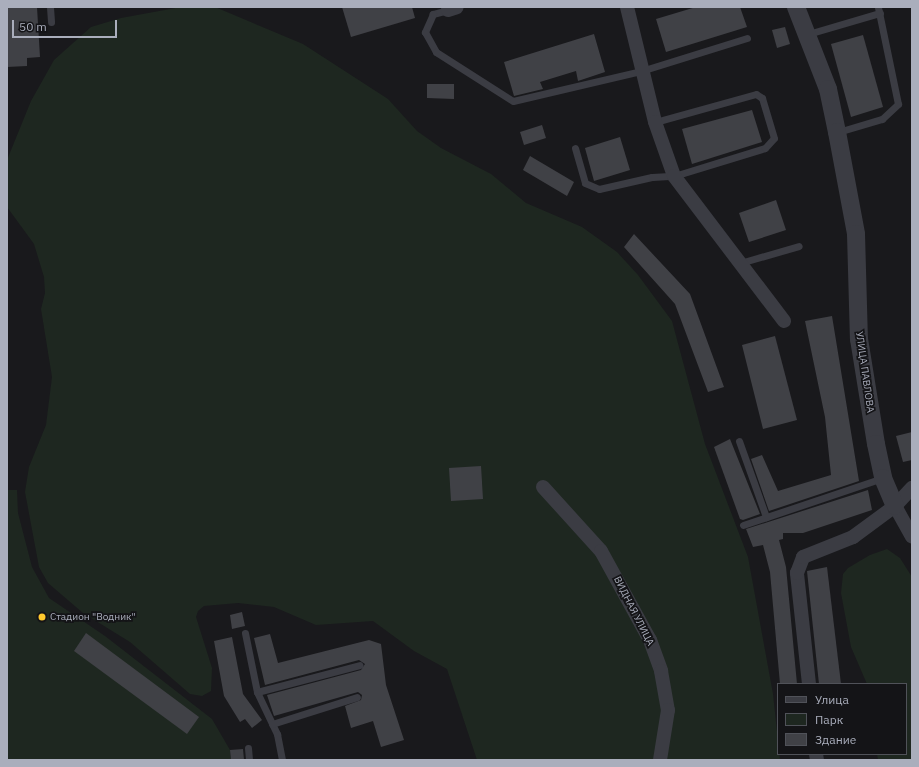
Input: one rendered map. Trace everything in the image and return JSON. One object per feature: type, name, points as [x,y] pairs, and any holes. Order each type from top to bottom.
[{"type":"street","points":[[627,7],[641,72],[655,122],[674,176],[784,321]]},
{"type":"street","name":"УЛИЦА ПАВЛОВА","points":[[796,7],[808,34],[828,89],[837,132],[856,234],[859,339],[883,478],[895,506]]},
{"type":"street","name":"ВИДНАЯ УЛИЦА","points":[[543,487],[601,551],[650,640],[661,671],[668,710],[660,760]]},
{"type":"street","points":[[809,683],[798,564],[802,557],[853,537],[895,506],[912,488]]},
{"type":"street","points":[[895,506],[912,537]]},
{"type":"lane","points":[[50,7],[51,22]]},
{"type":"lane","points":[[453,8],[433,14],[425,32],[436,52],[513,101],[641,72],[747,38]]},
{"type":"lane","points":[[808,34],[879,10],[898,104],[882,118],[837,132]]},
{"type":"lane","points":[[576,148],[585,183],[590,188],[674,176],[766,148],[771,144],[774,138],[762,98],[749,93],[655,122]]},
{"type":"lane","points":[[740,263],[799,246]]},
{"type":"lane","points":[[739,441],[766,517]]},
{"type":"lane","points":[[743,525],[883,478]]},
{"type":"lane","points":[[245,633],[257,692],[272,724],[282,760]]},
{"type":"lane","points":[[257,692],[360,665]]},
{"type":"lane","points":[[272,724],[357,697]]},
{"type":"lane","points":[[248,748],[249,760]]},
{"type":"green space","points":[[181,7],[215,7],[303,44],[388,99],[417,131],[441,148],[491,174],[526,203],[582,227],[617,252],[638,275],[672,321],[705,444],[748,557],[773,694],[777,732],[777,755],[779,755],[780,760],[477,760],[447,669],[414,651],[373,621],[316,625],[274,607],[238,603],[204,606],[198,611],[196,617],[212,668],[211,691],[202,696],[190,694],[130,642],[83,613],[48,583],[39,567],[25,492],[29,467],[46,425],[52,377],[41,309],[45,293],[44,277],[34,244],[7,207],[7,160],[31,101],[54,60],[91,27],[121,18]]},
{"type":"green space","name":"Стадион \"Водник\"","points":[[7,490],[17,490],[18,513],[32,567],[49,598],[105,636],[212,719],[230,750],[231,760],[7,760]]},
{"type":"green space","points":[[887,549],[900,558],[912,577],[912,760],[878,760],[877,755],[907,755],[907,683],[867,683],[851,647],[841,593],[843,574],[848,568],[870,555]]},
{"type":"building","points":[[7,7],[37,7],[40,57],[27,58],[27,66],[7,67]]},
{"type":"building","points":[[342,7],[412,7],[415,18],[351,37]]},
{"type":"building","points":[[696,7],[740,7],[747,27],[666,52],[656,19]]},
{"type":"building","points":[[785,27],[790,44],[777,48],[772,30]]},
{"type":"building","points":[[594,34],[605,72],[578,81],[576,71],[540,82],[543,89],[514,96],[504,62]]},
{"type":"building","points":[[863,35],[883,107],[851,117],[831,44]]},
{"type":"building","points":[[427,84],[454,84],[454,99],[427,98]]},
{"type":"building","points":[[752,110],[762,142],[692,164],[682,129]]},
{"type":"building","points":[[542,125],[546,138],[524,145],[520,132]]},
{"type":"building","points":[[620,137],[630,170],[594,181],[585,148]]},
{"type":"building","points":[[530,156],[574,182],[567,196],[523,170]]},
{"type":"building","points":[[776,200],[786,230],[749,242],[739,213]]},
{"type":"building","points":[[634,234],[690,294],[724,387],[708,392],[675,304],[624,247]]},
{"type":"building","points":[[832,316],[859,481],[769,511],[751,459],[762,455],[778,491],[831,475],[825,417],[805,321]]},
{"type":"building","points":[[775,336],[797,420],[763,429],[742,345]]},
{"type":"building","points":[[912,432],[912,460],[903,462],[896,436]]},
{"type":"building","points":[[730,439],[760,514],[743,520],[740,519],[714,447]]},
{"type":"building","points":[[481,466],[483,499],[451,501],[449,468]]},
{"type":"building","points":[[868,490],[872,510],[803,533],[783,533],[783,539],[779,540],[786,567],[797,683],[780,683],[770,572],[763,545],[753,547],[746,529]]},
{"type":"building","points":[[827,567],[841,683],[819,683],[807,571]]},
{"type":"building","points":[[242,612],[245,626],[232,629],[230,615]]},
{"type":"building","points":[[86,633],[199,717],[187,734],[74,651]]},
{"type":"building","points":[[270,634],[278,663],[369,640],[381,644],[386,685],[404,740],[381,747],[373,721],[351,728],[345,706],[361,700],[362,695],[358,692],[274,716],[267,695],[361,670],[365,664],[359,660],[265,685],[254,638]]},
{"type":"building","points":[[232,637],[243,694],[262,720],[252,728],[245,719],[240,722],[224,696],[214,641]]},
{"type":"building","points":[[243,749],[244,760],[231,760],[230,750]]},
{"type":"place","name":"Стадион \"Водник\"","points":[[42,617]]}]
